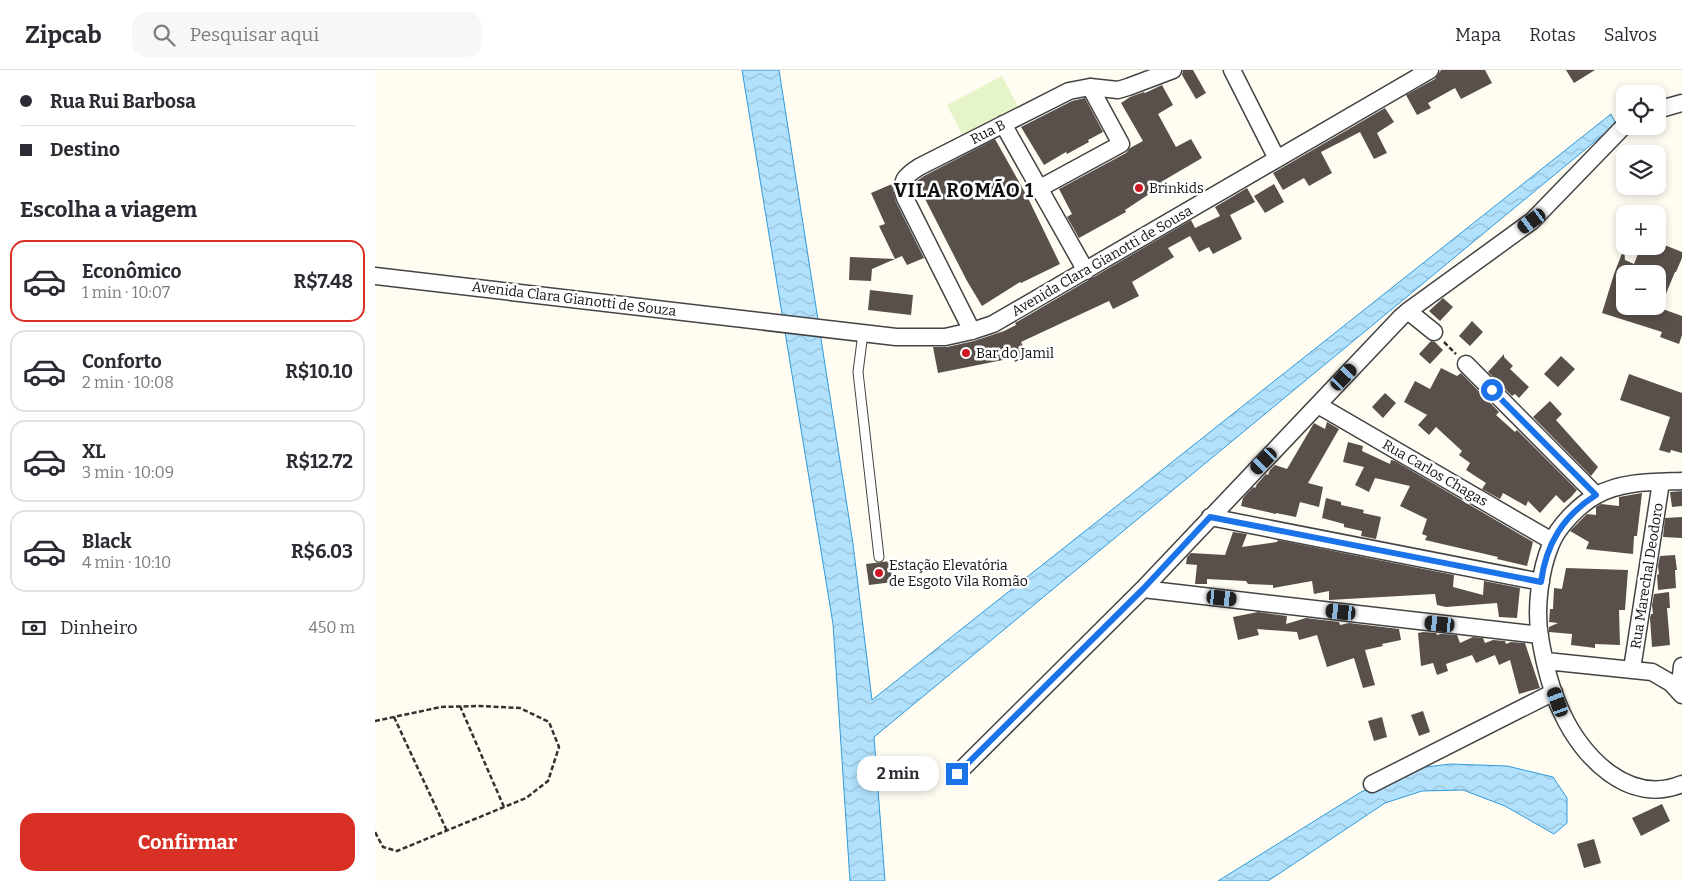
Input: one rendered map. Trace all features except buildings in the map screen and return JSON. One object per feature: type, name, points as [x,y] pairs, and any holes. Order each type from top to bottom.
[{"type":"street","points":[[1084,88],[1118,90],[1128,88],[1173,70]]},
{"type":"street","points":[[1232,70],[1277,160]]},
{"type":"street","name":"Avenida Clara Gianotti de Sousa","points":[[773,322],[916,338],[945,337],[973,331],[993,324],[1430,70]]},
{"type":"street","points":[[1040,188],[1121,144],[1084,88]]},
{"type":"street","name":"Rua B","points":[[973,331],[905,198],[902,190],[903,183],[906,177],[919,167],[1069,91],[1084,88]]},
{"type":"street","points":[[1666,107],[1682,103]]},
{"type":"street","points":[[1003,124],[1086,271]]},
{"type":"street","points":[[957,774],[1143,589],[1383,335],[1408,311],[1532,221],[1616,134]]},
{"type":"street","name":"Avenida Clara Gianotti de Souza","points":[[375,276],[773,322]]},
{"type":"street","points":[[1408,311],[1434,332]]},
{"type":"street","points":[[1466,364],[1596,495]]},
{"type":"street","name":"Rua Carlos Chagas","points":[[1318,405],[1552,541]]},
{"type":"street","points":[[1682,481],[1621,487],[1596,495],[1581,504],[1552,541],[1543,568],[1539,606],[1540,635],[1554,692],[1572,733],[1593,759],[1612,776],[1628,784],[1643,789],[1657,790],[1669,789],[1682,784]]},
{"type":"street","name":"Rua Marechal Deodoro","points":[[1632,669],[1661,482]]},
{"type":"street","points":[[1210,517],[1541,582]]},
{"type":"street","points":[[1143,589],[1540,635]]},
{"type":"street","points":[[1546,661],[1652,672],[1662,677],[1681,693]]},
{"type":"street","points":[[1681,693],[1682,666]]},
{"type":"street","points":[[1373,784],[1554,692]]},
{"type":"lane","points":[[863,333],[859,372],[879,557]]},
{"type":"path","points":[[1434,332],[1466,364]]},
{"type":"path","points":[[460,706],[504,808]]},
{"type":"path","points":[[375,721],[441,707],[520,708],[549,722],[559,747],[548,781],[526,798],[397,851],[383,846],[375,832]]},
{"type":"path","points":[[394,717],[447,831]]},
{"type":"green space","points":[[1002,76],[1020,110],[964,138],[947,105]]},
{"type":"water","points":[[742,70],[779,70],[853,544],[872,700],[1611,114],[1616,124],[874,737],[885,881],[850,881],[833,624]]},
{"type":"water","points":[[1450,764],[1507,766],[1553,777],[1567,798],[1567,823],[1554,834],[1505,806],[1463,790],[1422,791],[1385,803],[1268,881],[1218,881],[1361,792],[1418,768]]},
{"type":"place","name":"Brinkids","points":[[1139,188]]},
{"type":"place","name":"Bar do Jamil","points":[[966,353]]},
{"type":"place","name":"Estação Elevatória de Esgoto Vila Romão","points":[[879,573]]},
{"type":"district","name":"VILA ROMÃO 1","points":[[964,190]]},
{"type":"route","points":[[957,774],[1143,589],[1210,517],[1541,582],[1543,568],[1552,541],[1581,504],[1596,495],[1492,390]]}]
